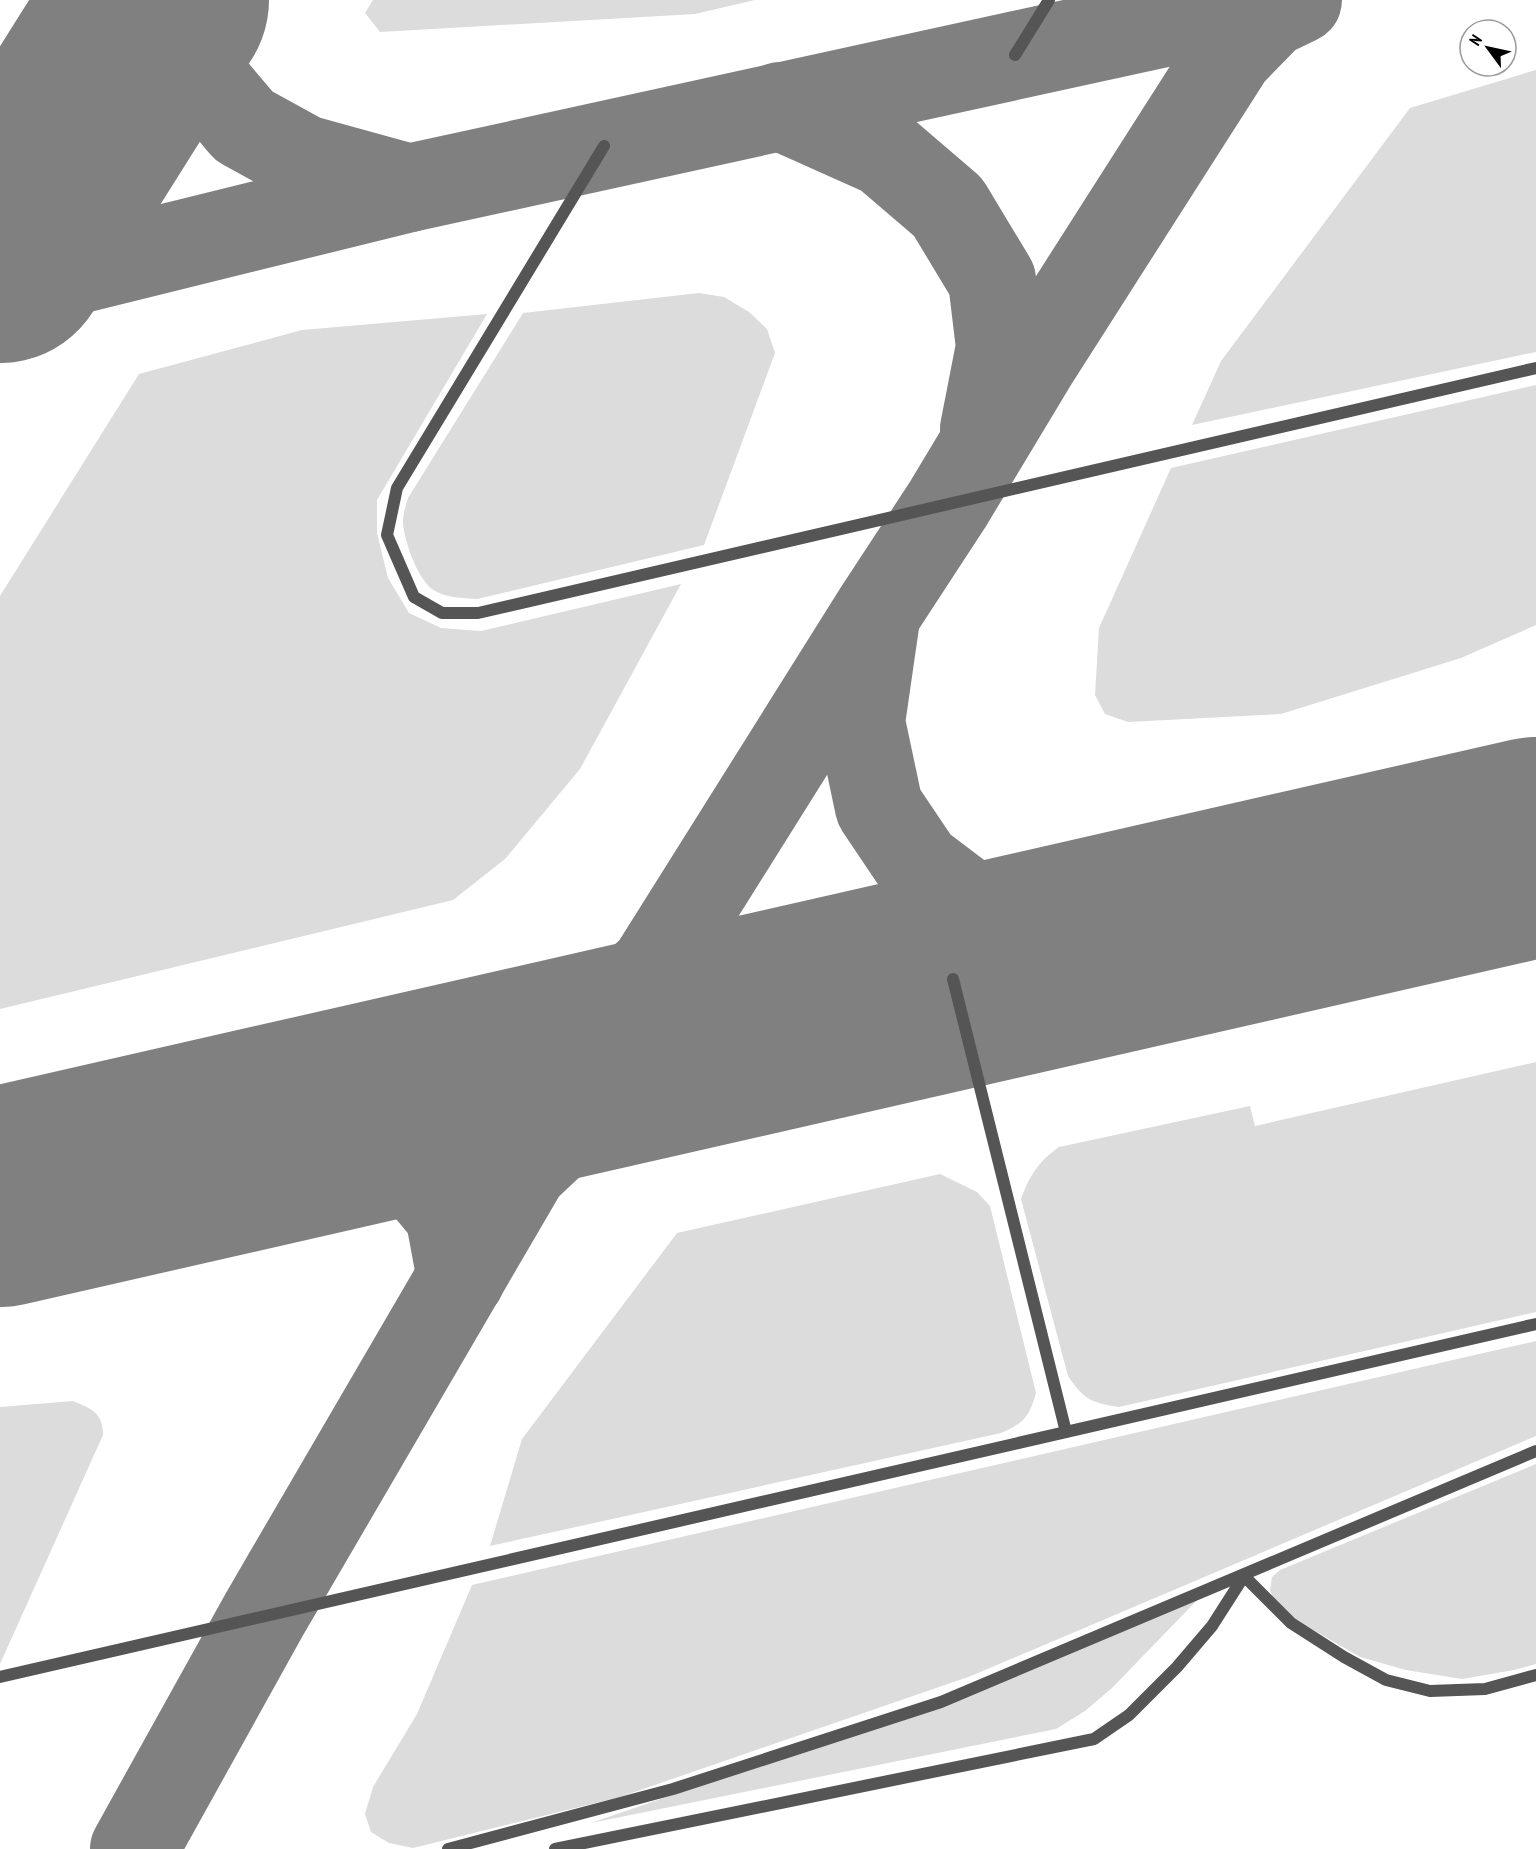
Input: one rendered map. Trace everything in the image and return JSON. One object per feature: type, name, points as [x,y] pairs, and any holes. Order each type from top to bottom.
[{"type":"lane","points":[[1015,55],[1049,0]]},
{"type":"lane","points":[[604,146],[397,488],[387,535],[414,597],[442,613],[478,613],[1536,368]]},
{"type":"lane","points":[[953,979],[1066,1432]]},
{"type":"lane","points":[[0,1677],[1536,1324]]},
{"type":"lane","points":[[448,1849],[673,1789],[941,1702],[1536,1451]]},
{"type":"lane","points":[[1244,1576],[1291,1623],[1344,1657],[1386,1680],[1430,1691],[1485,1689],[1536,1675]]},
{"type":"lane","points":[[555,1849],[1094,1739],[1129,1715],[1177,1667],[1212,1626],[1244,1576]]},
{"type":"shaded area","points":[[373,0],[755,0],[695,14],[380,32],[365,13]]},
{"type":"shaded area","points":[[1536,70],[1536,352],[1192,425],[1221,361],[1410,108],[1509,78],[1518,78],[1518,75]]},
{"type":"shaded area","points":[[699,293],[724,297],[749,312],[767,329],[775,353],[704,545],[477,599],[448,596],[426,584],[416,567],[405,537],[403,518],[408,498],[523,313]]},
{"type":"shaded area","points":[[487,314],[377,500],[377,533],[388,578],[409,613],[441,628],[481,631],[681,584],[580,769],[505,859],[453,900],[0,1009],[0,596],[139,374],[302,330]]},
{"type":"shaded area","points":[[1536,385],[1536,625],[1461,658],[1281,714],[1128,722],[1105,714],[1095,695],[1099,628],[1171,468]]},
{"type":"shaded area","points":[[1536,1062],[1536,1312],[1119,1407],[1089,1399],[1068,1376],[1021,1199],[1036,1170],[1045,1158],[1059,1147],[1250,1106],[1255,1126]]},
{"type":"shaded area","points":[[940,1174],[977,1192],[990,1206],[1036,1393],[1028,1414],[1020,1422],[1001,1433],[490,1546],[522,1439],[677,1233]]},
{"type":"shaded area","points":[[1536,1341],[1536,1436],[971,1676],[620,1797],[413,1848],[389,1843],[371,1832],[365,1814],[373,1787],[417,1714],[472,1585]]},
{"type":"shaded area","points":[[73,1401],[99,1417],[103,1435],[0,1664],[0,1407]]},
{"type":"shaded area","points":[[1536,1464],[1536,1664],[1462,1679],[1406,1670],[1360,1657],[1277,1609],[1270,1590],[1272,1577],[1280,1570]]},
{"type":"shaded area","points":[[1205,1592],[1112,1688],[1085,1711],[1056,1729],[591,1823],[941,1702]]},
{"type":"taxiway","points":[[190,0],[188,16],[206,81],[244,126],[304,159],[409,188]]},
{"type":"taxiway","points":[[0,289],[409,188],[1269,0]]},
{"type":"taxiway","points":[[464,1091],[569,1048],[654,968],[878,611],[948,504],[1034,361],[1230,54],[1269,14],[1298,0]]},
{"type":"taxiway","points":[[780,106],[885,153],[948,207],[992,280],[1000,347],[984,429]]},
{"type":"taxiway","points":[[875,625],[861,722],[879,807],[918,865],[980,912],[1092,947]]},
{"type":"taxiway","points":[[1397,878],[1536,821]]},
{"type":"taxiway","points":[[134,1849],[264,1615],[524,1169],[596,1101],[703,1036]]},
{"type":"taxiway","points":[[229,1144],[345,1143],[410,1167],[449,1214],[461,1278]]},
{"type":"runway","points":[[0,253],[159,0]]},
{"type":"runway","points":[[0,1197],[1536,847]]}]
